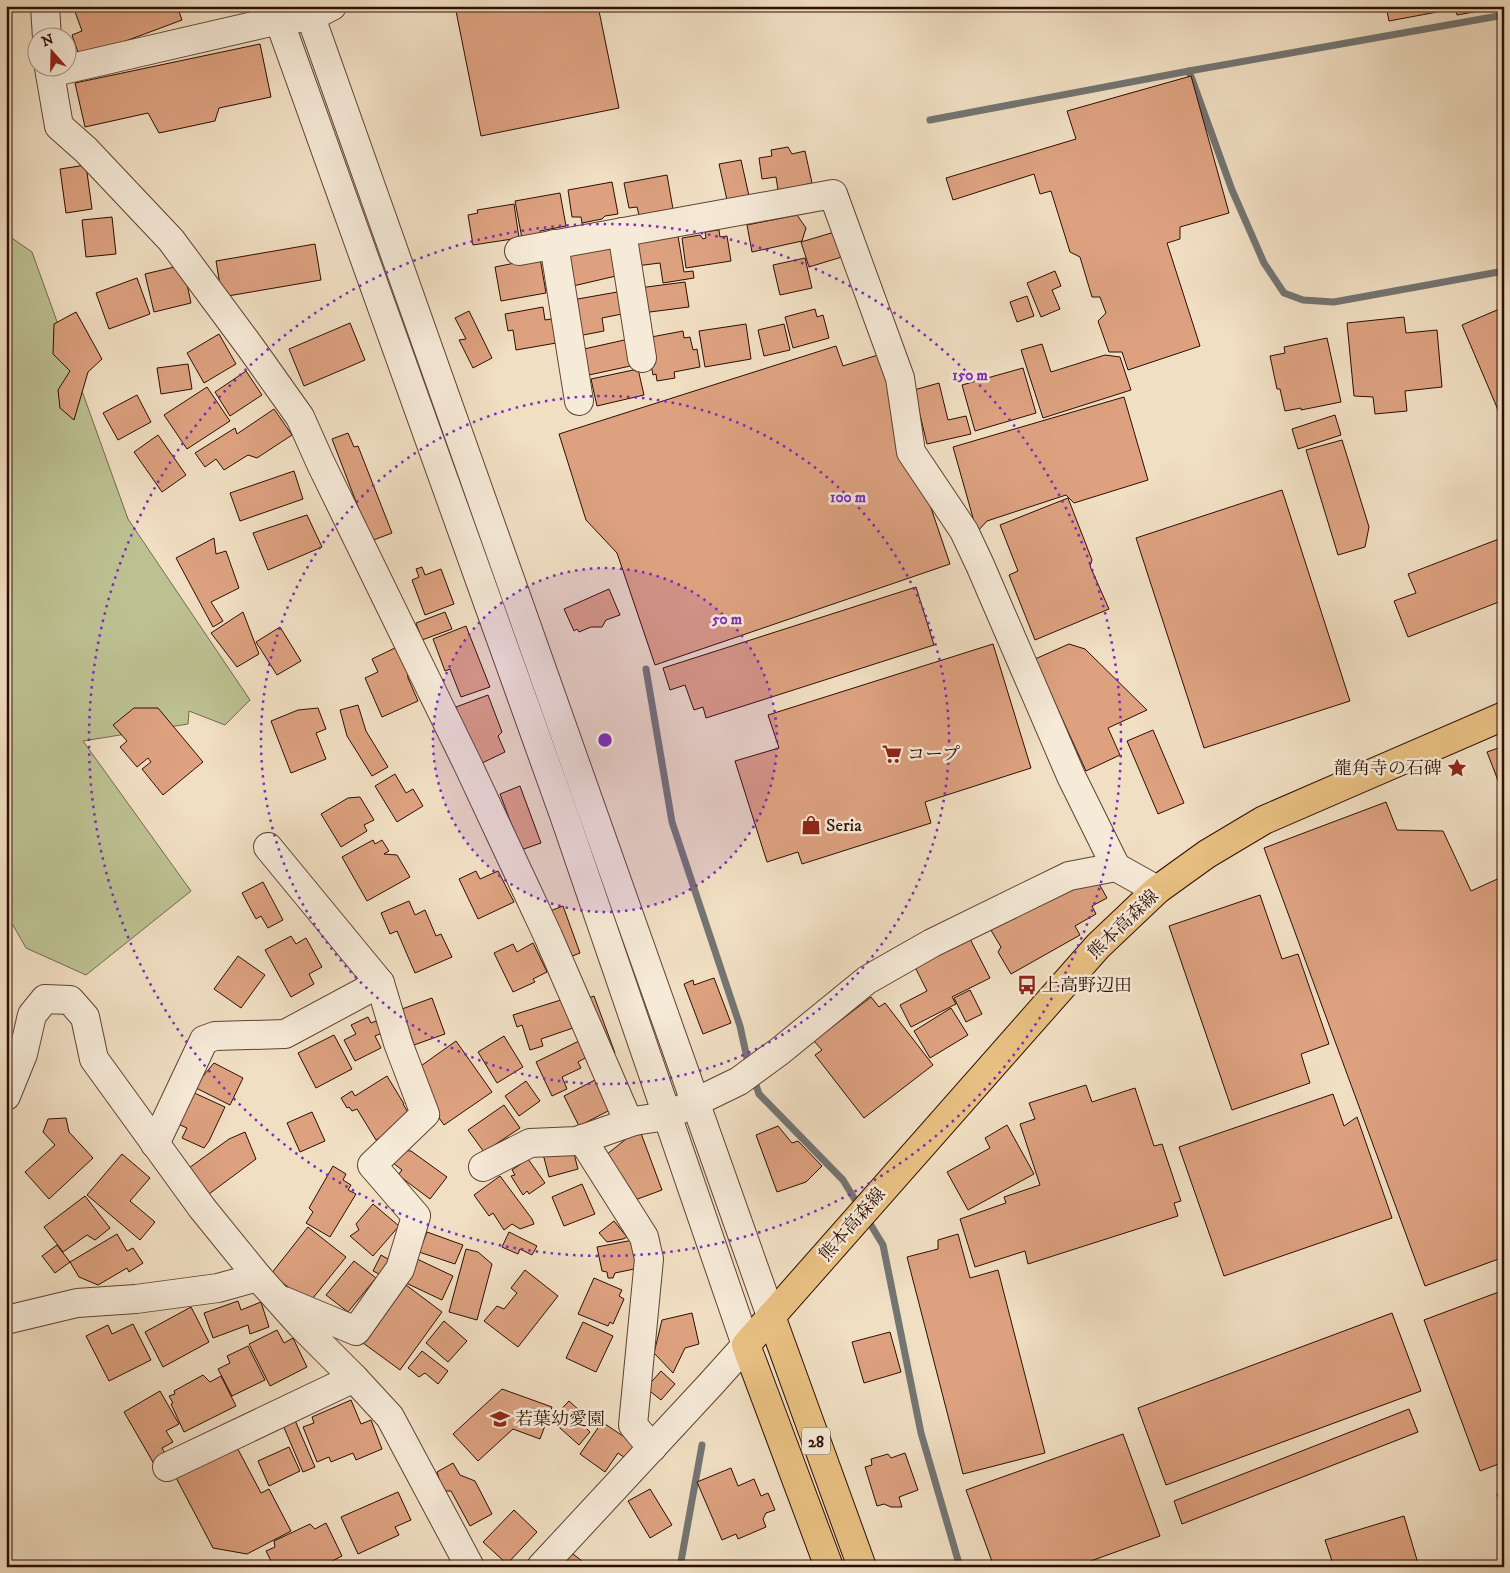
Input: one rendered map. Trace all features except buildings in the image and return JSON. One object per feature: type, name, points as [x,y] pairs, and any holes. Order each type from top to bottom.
[{"type":"main road","name":"熊本高森線","points":[[746,1345],[1098,946],[1157,890],[1207,854],[1264,820],[1504,716]]},
{"type":"main road","name":"28","points":[[771,1316],[862,1567]]},
{"type":"main road","name":"28","points":[[746,1345],[829,1567]]},
{"type":"street","points":[[45,6],[46,28]]},
{"type":"street","points":[[78,63],[277,13],[316,10],[490,522],[771,1316]]},
{"type":"street","points":[[277,13],[558,797],[746,1345],[541,1567]]},
{"type":"street","points":[[50,78],[59,126],[86,150],[171,240],[300,417],[548,936],[626,1116],[634,1121]]},
{"type":"street","points":[[519,250],[833,194],[900,378],[911,452],[964,531],[1071,776],[1116,867],[1157,890]]},
{"type":"street","points":[[622,232],[642,358]]},
{"type":"street","points":[[554,244],[579,402]]},
{"type":"street","points":[[464,532],[490,522]]},
{"type":"street","points":[[268,847],[380,983],[398,1043],[425,1114],[372,1165],[416,1216],[400,1269],[356,1331],[278,1299]]},
{"type":"street","points":[[483,1168],[530,1143],[577,1141],[634,1121],[667,1116],[739,1081],[780,1051],[867,980],[932,943],[1069,876],[1116,867]]},
{"type":"street","points":[[155,1144],[204,1040],[215,1036],[285,1034],[380,983]]},
{"type":"street","points":[[6,1096],[23,1054],[32,1015],[46,999],[70,1000],[85,1017],[94,1059],[202,1208],[301,1325],[390,1417],[470,1567]]},
{"type":"street","points":[[582,1139],[644,1237],[648,1259],[633,1425],[652,1448]]},
{"type":"street","points":[[6,1320],[77,1303],[136,1299],[218,1288],[258,1276]]},
{"type":"street","points":[[166,1467],[354,1378]]},
{"type":"green space","points":[[6,234],[32,252],[128,519],[250,700],[225,725],[189,711],[188,724],[83,741],[191,891],[86,975],[26,948],[6,913]]},
{"type":"waterway","points":[[930,120],[1189,71],[1504,15]]},
{"type":"waterway","points":[[1189,71],[1232,190],[1264,263],[1284,293],[1303,300],[1334,302],[1504,271]]},
{"type":"waterway","points":[[646,669],[672,822],[740,1026],[749,1067]]},
{"type":"waterway","points":[[753,1077],[759,1094],[843,1180],[860,1208]]},
{"type":"waterway","points":[[866,1217],[883,1245],[921,1433],[960,1567]]},
{"type":"waterway","points":[[680,1567],[702,1445]]},
{"type":"place","name":"コープ","points":[[892,754]]},
{"type":"place","name":"龍角寺の石碑","points":[[1457,768]]},
{"type":"place","name":"Seria","points":[[811,825]]},
{"type":"place","name":"上高野辺田","points":[[1027,985]]},
{"type":"place","name":"若葉幼愛園","points":[[500,1419]]}]
